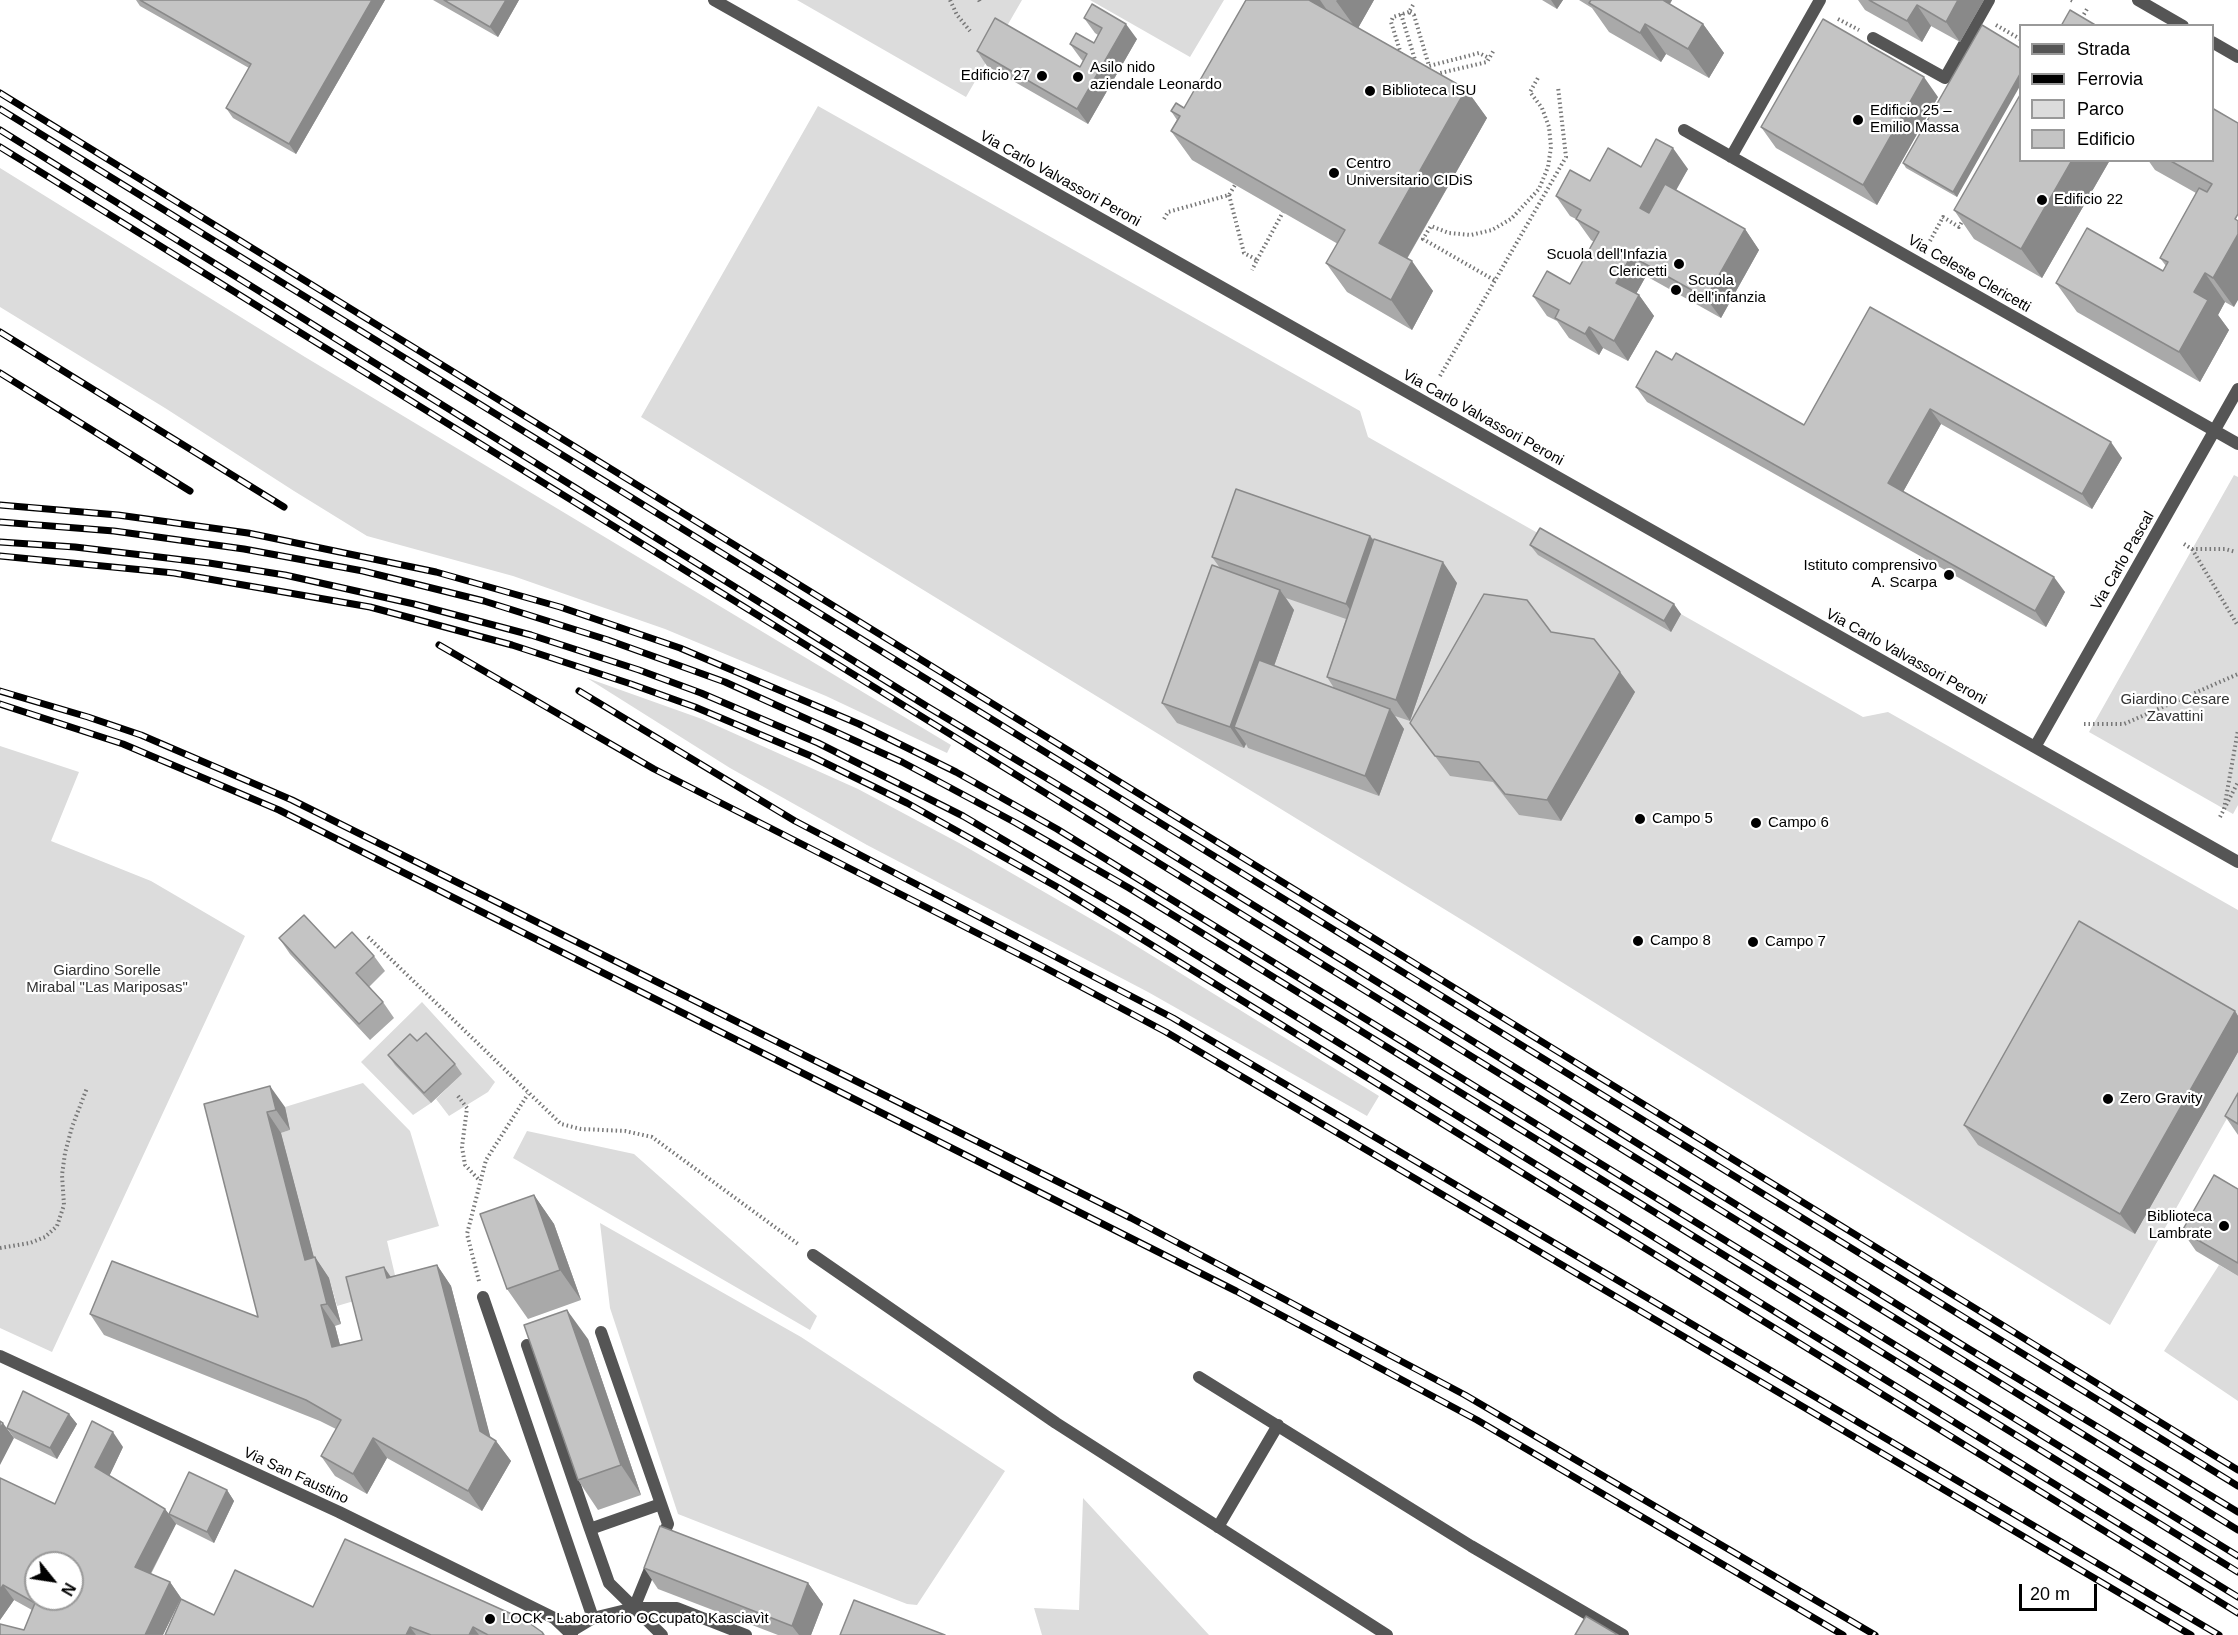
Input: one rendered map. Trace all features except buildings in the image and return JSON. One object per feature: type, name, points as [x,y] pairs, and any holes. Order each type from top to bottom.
[{"type":"street","name":"Via Carlo Valvassori Peroni","points":[[714,0],[2238,862]]},
{"type":"street","points":[[1731,157],[1820,0]]},
{"type":"street","points":[[1873,38],[1945,78],[1989,0]]},
{"type":"street","points":[[2138,0],[2180,24]]},
{"type":"street","points":[[2214,43],[2238,57]]},
{"type":"street","name":"Via Celeste Clericetti","points":[[1684,130],[2238,444]]},
{"type":"street","name":"Via Carlo Pascal","points":[[2035,747],[2238,389]]},
{"type":"street","points":[[813,1255],[1056,1423],[1387,1635]]},
{"type":"street","points":[[483,1297],[593,1618]]},
{"type":"street","points":[[601,1332],[668,1524],[634,1608]]},
{"type":"street","points":[[527,1345],[609,1583],[662,1635]]},
{"type":"street","name":"Via San Faustino","points":[[0,1356],[339,1512],[554,1617],[571,1634]]},
{"type":"street","points":[[1199,1377],[1471,1546],[1623,1635]]},
{"type":"street","points":[[1218,1527],[1278,1425]]},
{"type":"street","points":[[590,1529],[661,1504]]},
{"type":"street","points":[[571,1634],[593,1618],[634,1608],[677,1608],[746,1635]]},
{"type":"path","points":[[950,0],[957,15],[970,31]]},
{"type":"path","points":[[1413,5],[1411,13],[1429,66],[1479,52],[1489,58]]},
{"type":"path","points":[[2078,24],[2086,9]]},
{"type":"path","points":[[1403,62],[1391,22],[1393,16],[1411,13]]},
{"type":"path","points":[[1401,14],[1417,68]]},
{"type":"path","points":[[1980,15],[2019,38]]},
{"type":"path","points":[[1838,19],[1854,27]]},
{"type":"path","points":[[1431,76],[1487,62],[1494,50]]},
{"type":"path","points":[[1494,280],[1423,238],[1431,226],[1449,233],[1471,234],[1492,230],[1511,219],[1539,189],[1548,166],[1551,147],[1549,127],[1542,108],[1530,92],[1539,76]]},
{"type":"path","points":[[1440,376],[1566,157],[1558,87]]},
{"type":"path","points":[[1164,219],[1168,212],[1229,195],[1235,185]]},
{"type":"path","points":[[1229,195],[1244,253],[1257,260]]},
{"type":"path","points":[[1252,270],[1283,212]]},
{"type":"path","points":[[1930,241],[1943,217],[1959,227],[1965,217]]},
{"type":"path","points":[[2184,544],[2192,549],[2238,626]]},
{"type":"path","points":[[2192,549],[2225,549],[2236,552]]},
{"type":"path","points":[[2084,724],[2124,724],[2238,674]]},
{"type":"path","points":[[2224,809],[2238,730]]},
{"type":"path","points":[[2220,817],[2238,782]]},
{"type":"path","points":[[368,937],[561,1124],[581,1129],[625,1131],[651,1137],[813,1255]]},
{"type":"path","points":[[0,1248],[30,1243],[45,1237],[57,1227],[64,1205],[62,1175],[65,1153],[87,1088]]},
{"type":"path","points":[[483,1297],[467,1234],[486,1160],[528,1094]]},
{"type":"path","points":[[458,1096],[467,1108],[462,1147],[465,1165],[480,1181]]},
{"type":"green space","points":[[797,0],[1022,0],[966,97]]},
{"type":"green space","points":[[1090,0],[1224,0],[1190,57]]},
{"type":"green space","points":[[818,106],[1360,411],[1368,437],[1863,717],[1888,712],[2238,910],[2238,1099],[2110,1325],[1480,931],[641,417]]},
{"type":"green space","points":[[0,168],[305,357],[951,745],[947,753],[826,696],[665,629],[513,576],[367,536],[294,491],[165,408],[0,307]]},
{"type":"green space","name":"Giardino Cesare Zavattini","points":[[2234,475],[2238,477],[2238,805],[2233,814],[2089,732]]},
{"type":"green space","points":[[587,678],[702,719],[858,789],[961,844],[1117,934],[1379,1096],[1367,1116],[1148,992],[867,845],[730,768]]},
{"type":"green space","name":"Giardino Sorelle Mirabal \"Las Mariposas\"","points":[[0,746],[79,772],[51,841],[151,881],[245,936],[52,1352],[0,1328]]},
{"type":"green space","points":[[422,1002],[495,1082],[488,1092],[449,1116],[436,1099],[462,1074],[431,1103],[413,1115],[361,1062]]},
{"type":"green space","points":[[363,1083],[410,1131],[439,1226],[387,1241],[398,1288],[337,1306],[329,1278],[320,1280],[281,1133],[290,1130],[285,1107]]},
{"type":"green space","points":[[527,1131],[634,1154],[817,1316],[810,1330],[513,1158]]},
{"type":"green space","points":[[600,1223],[801,1337],[1005,1471],[917,1605],[907,1604],[678,1514],[610,1308]]},
{"type":"green space","points":[[2219,1265],[2238,1276],[2238,1401],[2164,1351]]},
{"type":"green space","points":[[1083,1498],[1209,1635],[1042,1635],[1034,1608],[1079,1610]]},
{"type":"railway","points":[[0,93],[2238,1470]]},
{"type":"railway","points":[[0,109],[2238,1486]]},
{"type":"railway","points":[[0,130],[928,707],[1100,810],[1969,1349],[2238,1512]]},
{"type":"railway","points":[[0,147],[2238,1530]]},
{"type":"railway","points":[[0,332],[284,507]]},
{"type":"railway","points":[[0,373],[190,491]]},
{"type":"railway","points":[[0,505],[118,515],[248,533],[436,572],[560,607],[680,648],[859,724],[956,772],[1057,829],[2238,1556]]},
{"type":"railway","points":[[0,522],[114,531],[244,549],[363,571],[484,601],[608,640],[725,682],[902,762],[1016,823],[1129,888],[2238,1572]]},
{"type":"railway","points":[[0,542],[75,547],[209,563],[285,575],[414,604],[531,635],[639,670],[701,693],[818,743],[963,816],[1128,913],[2238,1597]]},
{"type":"railway","points":[[0,556],[174,573],[370,607],[512,645],[631,684],[695,707],[811,756],[907,803],[1059,888],[2238,1613]]},
{"type":"railway","points":[[439,645],[654,769],[1038,964],[1166,1032],[2191,1635]]},
{"type":"railway","points":[[0,691],[141,735],[292,800],[1131,1218],[1465,1395],[1875,1635]]},
{"type":"railway","points":[[579,691],[795,821],[1173,1018],[2219,1635]]},
{"type":"railway","points":[[0,704],[123,744],[279,810],[1236,1291],[1477,1420],[1843,1635]]},
{"type":"place","name":"Edificio 27","points":[[1042,76]]},
{"type":"place","name":"Asilo nido aziendale Leonardo","points":[[1078,77]]},
{"type":"place","name":"Biblioteca ISU","points":[[1370,91]]},
{"type":"place","name":"Edificio 25 – Emilio Massa","points":[[1858,120]]},
{"type":"place","name":"Centro Universitario CIDiS","points":[[1334,173]]},
{"type":"place","name":"Edificio 22","points":[[2042,200]]},
{"type":"place","name":"Scuola dell'Infazia Clericetti","points":[[1679,264]]},
{"type":"place","name":"Scuola dell'infanzia","points":[[1676,290]]},
{"type":"place","name":"Istituto comprensivo A. Scarpa","points":[[1949,575]]},
{"type":"place","name":"Campo 5","points":[[1640,819]]},
{"type":"place","name":"Campo 6","points":[[1756,823]]},
{"type":"place","name":"Campo 8","points":[[1638,941]]},
{"type":"place","name":"Campo 7","points":[[1753,942]]},
{"type":"place","name":"Zero Gravity","points":[[2108,1099]]},
{"type":"place","name":"Biblioteca Lambrate","points":[[2224,1226]]},
{"type":"place","name":"LOCK - Laboratorio OCcupato Kasciavìt","points":[[490,1619]]}]
